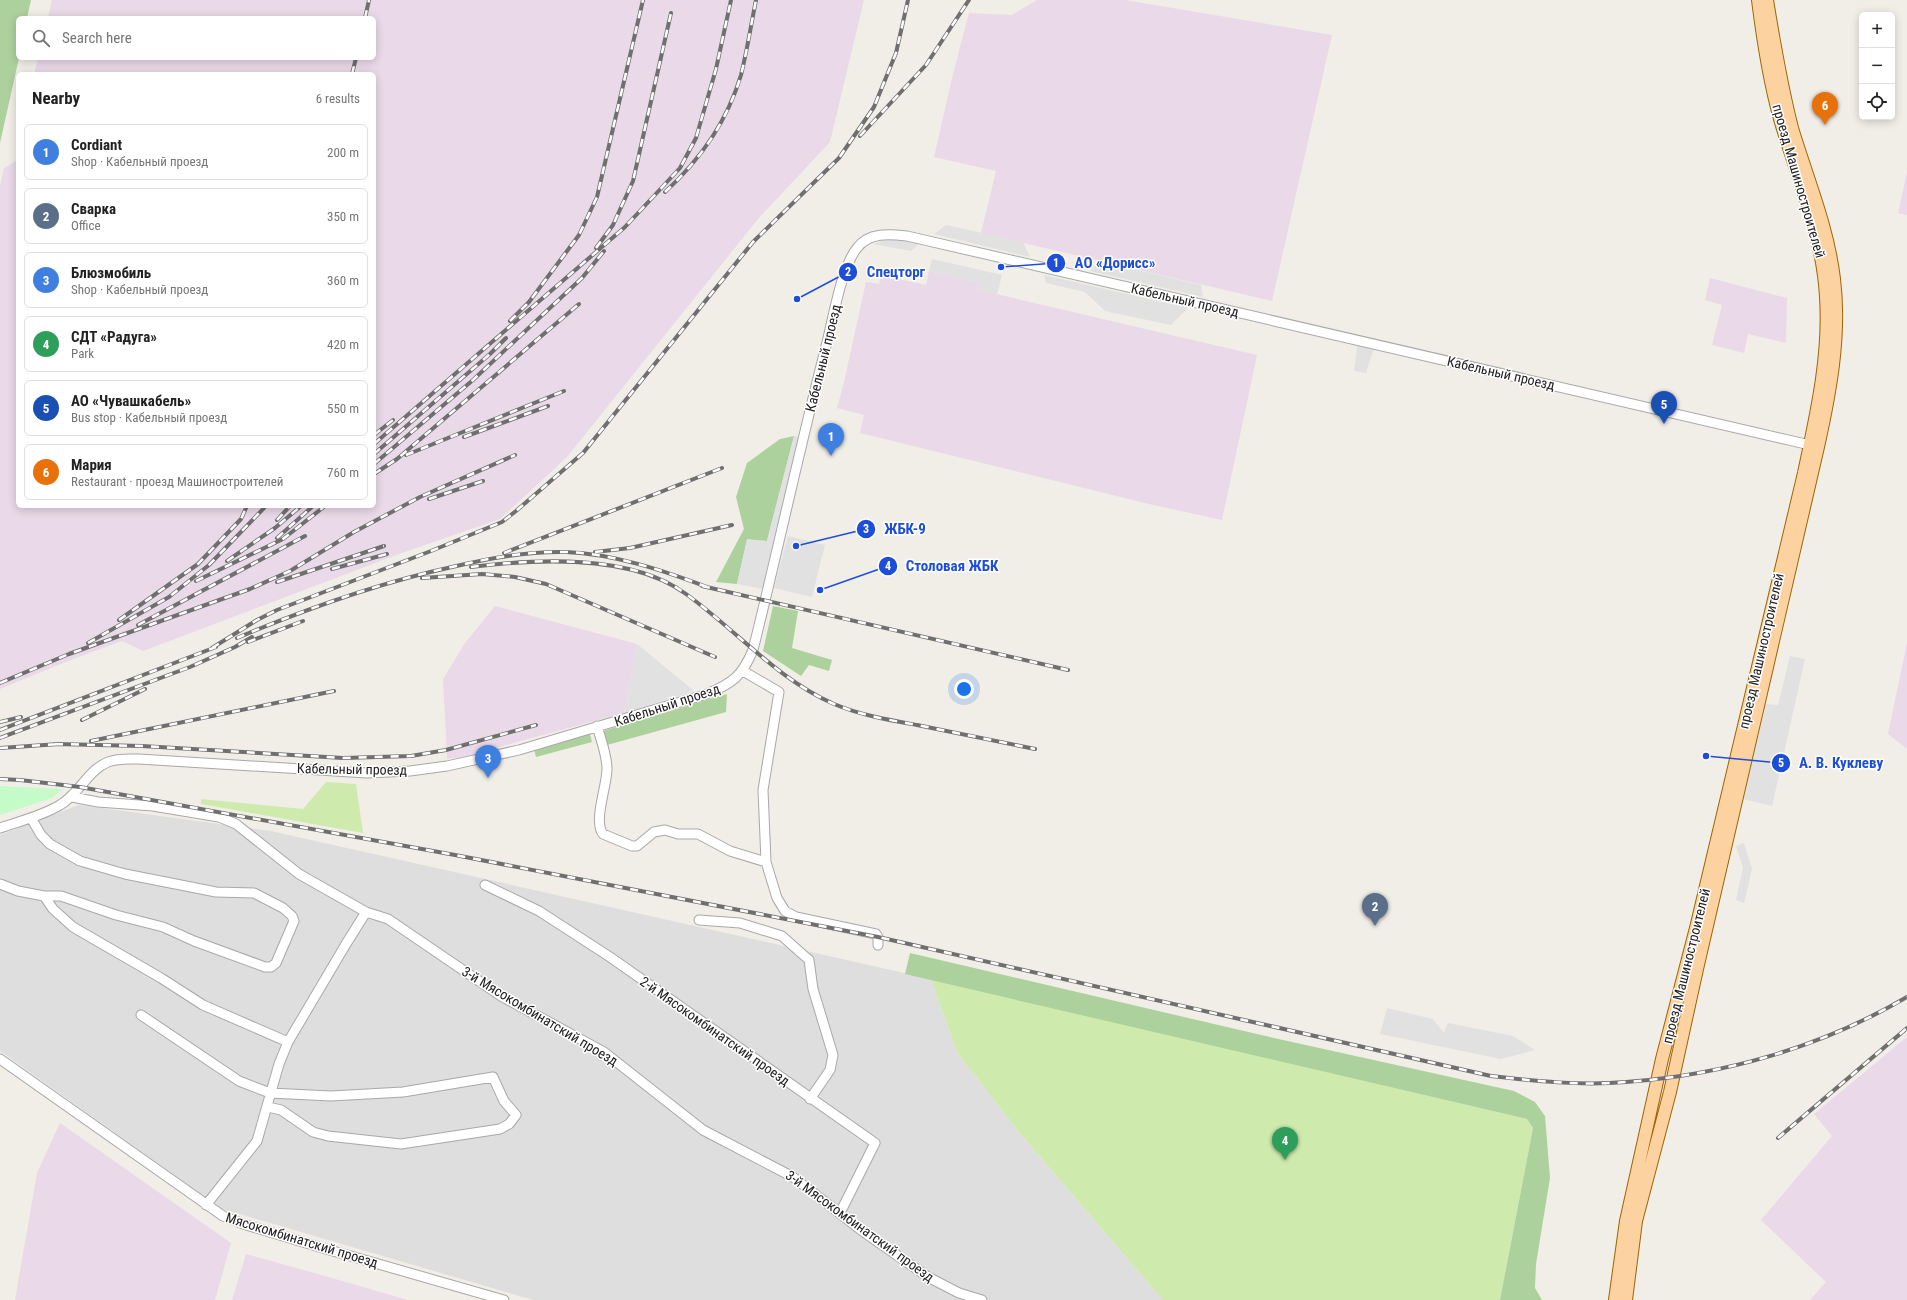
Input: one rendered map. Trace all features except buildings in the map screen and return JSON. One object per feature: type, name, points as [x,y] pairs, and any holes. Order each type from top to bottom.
[{"type":"main road","name":"проезд Машиностроителей","points":[[1758,0],[1770,76],[1779,118],[1812,221],[1829,281]]},
{"type":"main road","name":"проезд Машиностроителей","points":[[1626,1300],[1636,1221],[1670,1092],[1697,969],[1722,840],[1831,374],[1836,321],[1829,281],[1823,227],[1783,91],[1767,0]]},
{"type":"main road","name":"проезд Машиностроителей","points":[[1615,1300],[1626,1221],[1662,1059],[1696,928],[1722,840]]},
{"type":"street","name":"Кабельный проезд","points":[[0,828],[31,818],[61,805],[72,796],[101,765],[117,760],[139,759],[367,773],[410,771],[478,760],[707,694],[735,680],[743,671],[753,650],[819,374],[847,267],[857,247],[870,238],[880,235],[907,236],[1814,446]]},
{"type":"street","points":[[743,671],[779,692],[763,790],[766,862],[777,898],[785,911],[796,917],[876,934],[878,937],[878,945]]},
{"type":"street","points":[[597,726],[606,756],[608,770],[599,824],[603,834],[632,846],[637,846],[654,832],[659,830],[684,834],[698,834],[730,851],[766,862]]},
{"type":"street","name":"3-й Мясокомбинатский проезд","points":[[72,796],[98,802],[154,806],[218,817],[236,824],[299,874],[366,912],[388,920],[501,996],[604,1052],[703,1130],[794,1177],[861,1230],[928,1277],[959,1293],[982,1300]]},
{"type":"street","points":[[0,884],[18,891],[44,896],[61,896],[110,913],[163,927],[194,941],[265,967],[271,967],[276,963],[294,921],[292,916],[283,908],[254,893],[216,892],[126,874],[80,861],[50,844],[41,835],[31,818]]},
{"type":"street","name":"2-й Мясокомбинатский проезд","points":[[485,886],[539,911],[610,957],[810,1099],[875,1143],[840,1213]]},
{"type":"street","points":[[44,896],[53,909],[73,927],[161,978],[203,1005],[288,1042]]},
{"type":"street","points":[[206,1205],[257,1141],[268,1107],[270,1093],[288,1042],[366,912]]},
{"type":"street","points":[[699,920],[740,923],[782,936],[809,960],[813,989],[833,1055],[830,1070],[810,1099]]},
{"type":"street","points":[[141,1015],[239,1081],[270,1093],[330,1096],[403,1092],[493,1077],[504,1101],[516,1115],[509,1124],[500,1128],[484,1132],[401,1144],[328,1136],[313,1132],[281,1110],[268,1107]]},
{"type":"street","name":"Мясокомбинатский проезд","points":[[0,1059],[223,1216],[243,1224],[504,1300]]},
{"type":"shaded area","points":[[52,0],[864,0],[830,142],[758,219],[567,457],[500,519],[399,554],[143,651],[122,641],[0,689],[0,186],[4,168],[16,161],[16,508],[376,508],[376,72],[34,72],[38,60],[376,60],[376,16],[48,16]]},
{"type":"shaded area","points":[[1037,0],[1125,0],[1332,35],[1272,301],[981,233],[996,171],[934,157],[953,74],[969,13],[1012,15]]},
{"type":"shaded area","points":[[1907,172],[1907,215],[1898,213]]},
{"type":"shaded area","points":[[946,225],[1023,242],[1030,257],[934,234]]},
{"type":"shaded area","points":[[892,238],[919,244],[911,251],[873,244]]},
{"type":"shaded area","points":[[932,259],[1002,275],[997,295],[978,290],[980,283],[929,271]]},
{"type":"shaded area","points":[[1100,261],[1201,285],[1203,297],[1090,271]]},
{"type":"shaded area","points":[[929,271],[980,283],[979,290],[1257,355],[1222,520],[1149,504],[860,433],[864,415],[837,408],[866,282],[879,284],[881,275],[926,285]]},
{"type":"shaded area","points":[[1044,275],[1188,308],[1171,325],[1105,311],[1085,292],[1046,283]]},
{"type":"shaded area","points":[[1710,278],[1787,298],[1786,343],[1748,334],[1744,353],[1712,345],[1722,305],[1705,300]]},
{"type":"shaded area","points":[[1358,341],[1375,345],[1366,373],[1354,371]]},
{"type":"shaded area","points":[[794,436],[800,437],[763,589],[737,584],[747,539],[767,541]]},
{"type":"shaded area","points":[[788,536],[825,545],[812,597],[774,588]]},
{"type":"shaded area","points":[[495,606],[637,644],[624,713],[466,756],[447,759],[443,679],[465,643]]},
{"type":"shaded area","points":[[1907,643],[1907,749],[1888,734]]},
{"type":"shaded area","points":[[637,644],[694,691],[624,713]]},
{"type":"shaded area","points":[[1790,656],[1805,659],[1772,806],[1743,799],[1766,704],[1778,705]]},
{"type":"shaded area","points":[[79,805],[271,831],[931,979],[957,1052],[1018,1131],[1163,1300],[533,1300],[222,1209],[0,1051],[0,835]]},
{"type":"shaded area","points":[[1744,843],[1752,869],[1744,903],[1736,900],[1743,868],[1736,846]]},
{"type":"shaded area","points":[[1387,1008],[1433,1019],[1444,1033],[1448,1023],[1513,1036],[1535,1050],[1501,1059],[1380,1034]]},
{"type":"shaded area","points":[[1907,1037],[1907,1300],[1810,1300],[1826,1282],[1761,1220],[1832,1136],[1814,1114]]},
{"type":"shaded area","points":[[60,1123],[231,1243],[215,1300],[15,1300],[37,1173]]},
{"type":"shaded area","points":[[246,1254],[318,1274],[408,1300],[232,1300]]},
{"type":"green space","points":[[0,0],[31,0],[27,16],[16,16],[16,60],[19,60],[0,143]]},
{"type":"green space","points":[[794,436],[767,541],[747,540],[737,584],[716,582],[744,529],[736,497],[747,463],[780,439]]},
{"type":"green space","points":[[773,606],[798,611],[792,648],[832,660],[829,671],[809,665],[801,676],[763,651]]},
{"type":"green space","points":[[727,694],[726,712],[607,745],[603,731]]},
{"type":"green space","points":[[590,734],[592,742],[536,757],[534,749]]},
{"type":"green space","points":[[326,782],[356,784],[363,833],[201,804],[201,799],[303,809]]},
{"type":"green space","points":[[0,786],[62,789],[52,798],[0,815]]},
{"type":"green space","points":[[910,953],[1274,1038],[1514,1091],[1535,1102],[1545,1116],[1550,1178],[1536,1264],[1535,1288],[1542,1300],[1500,1300],[1533,1128],[1527,1119],[905,974]]},
{"type":"green space","points":[[931,979],[1527,1119],[1533,1128],[1500,1300],[1163,1300],[1018,1131],[957,1052]]},
{"type":"railway","points":[[365,16],[369,0]]},
{"type":"railway","points":[[510,321],[529,302],[579,235],[597,197],[643,0]]},
{"type":"railway","points":[[376,442],[625,227],[680,168],[696,138],[716,69],[731,0]]},
{"type":"railway","points":[[665,192],[678,180],[701,153],[711,139],[728,109],[741,75],[756,0]]},
{"type":"railway","points":[[212,648],[257,620],[277,610],[502,522],[583,453],[753,242],[839,158],[874,107],[896,53],[908,0]]},
{"type":"railway","points":[[860,136],[926,65],[969,0]]},
{"type":"railway","points":[[596,248],[613,225],[633,181],[671,13]]},
{"type":"railway","points":[[352,72],[356,60]]},
{"type":"railway","points":[[376,462],[473,380],[582,278],[604,251]]},
{"type":"railway","points":[[376,473],[397,459],[579,304]]},
{"type":"railway","points":[[376,452],[490,354],[506,338]]},
{"type":"railway","points":[[406,455],[564,391]]},
{"type":"railway","points":[[464,437],[548,406]]},
{"type":"railway","points":[[376,433],[393,420]]},
{"type":"railway","points":[[0,683],[69,654],[250,589],[290,571],[354,532],[420,497],[515,455]]},
{"type":"railway","points":[[504,553],[722,468]]},
{"type":"railway","points":[[429,499],[483,481]]},
{"type":"railway","points":[[119,620],[198,564],[241,519],[246,508]]},
{"type":"railway","points":[[88,643],[169,597],[209,565],[264,508]]},
{"type":"railway","points":[[277,520],[288,508]]},
{"type":"railway","points":[[227,561],[275,528],[299,508]]},
{"type":"railway","points":[[277,538],[311,508]]},
{"type":"railway","points":[[196,581],[283,539],[322,508]]},
{"type":"railway","points":[[595,552],[630,548],[732,525]]},
{"type":"railway","points":[[138,625],[305,536]]},
{"type":"railway","points":[[277,582],[384,546]]},
{"type":"railway","points":[[237,638],[316,607],[424,573],[480,561],[523,554],[566,552],[584,553],[620,559],[655,569],[707,587]]},
{"type":"railway","points":[[332,569],[387,554]]},
{"type":"railway","points":[[471,567],[553,561],[611,565],[638,571],[664,581],[686,594],[775,668],[813,694],[834,704],[875,717],[1035,749]]},
{"type":"railway","points":[[422,578],[482,574],[515,577],[546,584],[715,657]]},
{"type":"railway","points":[[702,586],[1068,670]]},
{"type":"railway","points":[[248,642],[303,621]]},
{"type":"railway","points":[[0,738],[190,667],[235,647],[252,637]]},
{"type":"railway","points":[[0,730],[216,647]]},
{"type":"railway","points":[[82,720],[145,689]]},
{"type":"railway","points":[[91,741],[334,691]]},
{"type":"railway","points":[[0,722],[21,717]]},
{"type":"railway","points":[[55,744],[142,746],[343,758],[411,756],[446,750],[536,725]]},
{"type":"railway","points":[[0,748],[59,744]]},
{"type":"railway","points":[[0,779],[80,787],[455,855],[878,937],[1491,1076],[1541,1081],[1609,1083],[1699,1073],[1771,1056],[1807,1044],[1875,1015],[1907,997]]},
{"type":"railway","points":[[1778,1138],[1907,1028]]},
{"type":"place","name":"Мария","points":[[1825,125]]},
{"type":"place","name":"АО «Дорисс»","points":[[1001,267]]},
{"type":"place","name":"Спецторг","points":[[797,299]]},
{"type":"place","name":"АО «Чувашкабель»","points":[[1664,424]]},
{"type":"place","name":"Cordiant","points":[[831,456]]},
{"type":"place","name":"ЖБК-9","points":[[796,546]]},
{"type":"place","name":"Столовая ЖБК","points":[[820,590]]},
{"type":"place","name":"А. В. Куклеву","points":[[1706,756]]},
{"type":"place","name":"Блюзмобиль","points":[[488,778]]},
{"type":"place","name":"Сварка","points":[[1375,926]]},
{"type":"place","name":"СДТ «Радуга»","points":[[1285,1160]]}]
